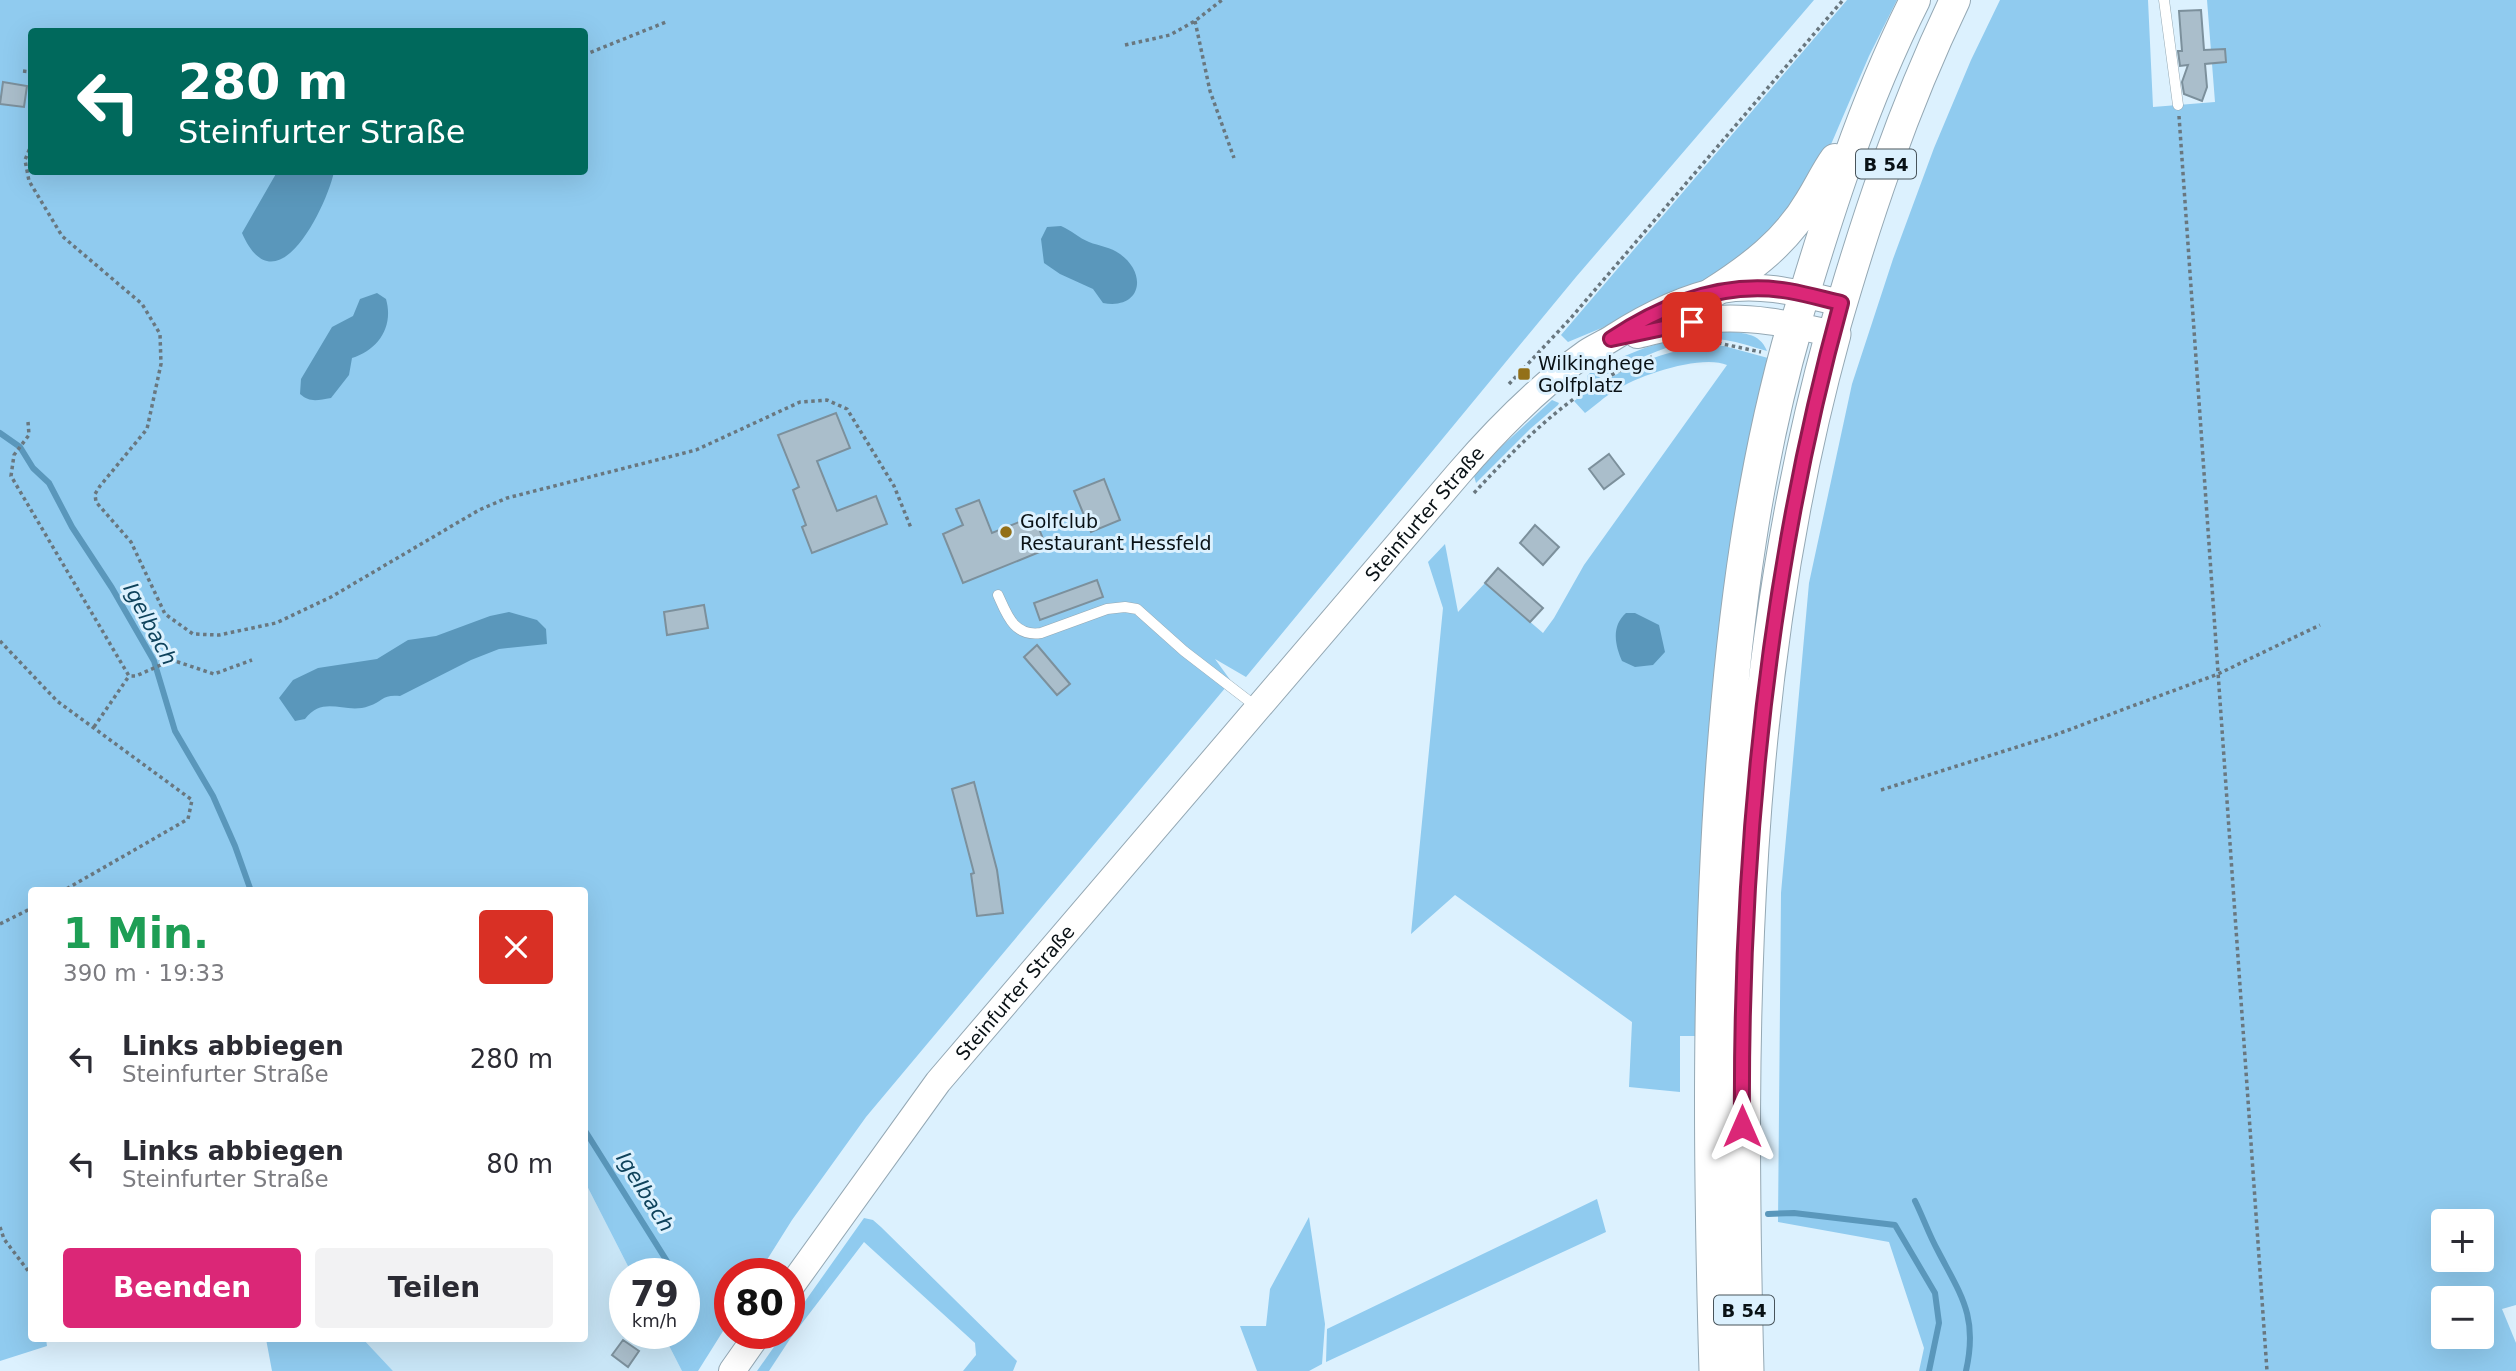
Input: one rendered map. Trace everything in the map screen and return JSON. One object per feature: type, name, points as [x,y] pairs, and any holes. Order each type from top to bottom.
[{"type":"highway","name":"B 54","points":[[1717,1371],[1712,1084],[1721,800],[1728,698],[1743,572],[1758,482],[1785,359],[1800,310]]},
{"type":"highway","name":"B 54","points":[[1746,1371],[1742,1077],[1744,950],[1751,829],[1760,726],[1779,589],[1807,440],[1837,319]]},
{"type":"main road","name":"B 54","points":[[1800,310],[1860,126],[1915,0]]},
{"type":"main road","name":"B 54","points":[[1837,319],[1858,247],[1897,134],[1929,54],[1955,0]]},
{"type":"main road","points":[[1712,293],[1749,270],[1787,233],[1810,201],[1826,172],[1860,126]]},
{"type":"main road","name":"Steinfurter Straße","points":[[805,1266],[939,1082],[1490,438],[1556,376],[1588,352],[1656,313],[1721,290],[1755,288],[1800,310],[1837,319]]},
{"type":"main road","name":"Steinfurter Straße","points":[[1611,339],[1692,322],[1800,310]]},
{"type":"main road","points":[[732,1371],[747,1349]]},
{"type":"lane","points":[[2164,0],[2178,105]]},
{"type":"lane","points":[[998,594],[1012,623],[1018,629],[1030,633],[1041,632],[1107,609],[1138,609],[1184,651],[1258,708]]},
{"type":"path","points":[[1125,45],[1170,35],[1195,21],[1222,0]]},
{"type":"path","points":[[1195,21],[1210,90],[1234,158]]},
{"type":"path","points":[[588,53],[666,22]]},
{"type":"path","points":[[23,71],[28,72]]},
{"type":"path","points":[[2178,105],[2267,1371]]},
{"type":"path","points":[[28,152],[25,160],[29,181],[62,236],[142,304],[160,334],[161,364],[147,429],[100,486],[96,502],[131,542],[165,614],[193,634],[219,635],[276,622],[331,597],[479,510],[506,498],[696,450],[800,402],[827,400],[848,409],[894,486],[911,528]]},
{"type":"path","points":[[1718,343],[1785,359]]},
{"type":"path","points":[[1469,498],[1521,443],[1562,407],[1611,375],[1657,355]]},
{"type":"path","points":[[27,422],[29,435],[14,455],[11,476],[129,676]]},
{"type":"path","points":[[1881,790],[2054,735],[2218,674],[2320,625]]},
{"type":"path","points":[[0,641],[57,701],[192,800],[188,819],[69,887]]},
{"type":"path","points":[[129,676],[136,676],[172,660],[214,674],[252,660]]},
{"type":"path","points":[[94,727],[129,676]]},
{"type":"path","points":[[0,923],[28,910]]},
{"type":"path","points":[[0,1227],[4,1238],[28,1271]]},
{"type":"shaded area","points":[[0,0],[1814,0],[1576,277],[1246,677],[1215,659],[1231,681],[866,1117],[768,1258],[714,1258],[714,1346],[698,1371],[682,1371],[671,1349],[700,1349],[700,1258],[624,1258],[588,1188],[588,887],[28,887],[28,1342],[46,1342],[47,1346],[0,1361]]},
{"type":"shaded area","points":[[1847,0],[1897,0],[1869,56],[1826,156],[1782,227],[1695,289],[1568,342],[1561,335]]},
{"type":"shaded area","points":[[2000,0],[2148,0],[2153,107],[2215,102],[2207,0],[2516,0],[2516,1305],[2502,1309],[2516,1343],[2516,1371],[1919,1371],[1924,1348],[1889,1242],[1778,1222],[1781,893],[1809,583],[1852,384],[1893,259],[1934,148]]},
{"type":"shaded area","points":[[275,175],[333,175],[321,208],[310,228],[298,245],[284,257],[270,261],[255,254],[242,233]]},
{"type":"shaded area","points":[[1061,226],[1085,240],[1109,248],[1129,262],[1137,280],[1132,296],[1116,304],[1103,303],[1093,289],[1060,274],[1044,263],[1041,239],[1047,227]]},
{"type":"shaded area","points":[[377,293],[386,299],[388,309],[386,328],[382,336],[369,349],[352,358],[349,375],[331,398],[314,400],[304,397],[300,394],[301,379],[332,327],[353,316],[360,299]]},
{"type":"shaded area","points":[[1723,331],[1755,337],[1767,351],[1725,340],[1688,342],[1636,360],[1587,384],[1587,376],[1590,373],[1638,350],[1687,336]]},
{"type":"shaded area","points":[[1724,346],[1768,358],[1768,369],[1700,1036],[1680,1036],[1680,1092],[1629,1087],[1632,1022],[1455,895],[1411,934],[1443,608],[1428,562],[1445,544],[1458,612],[1485,583],[1543,633],[1584,565],[1727,365],[1716,362],[1687,364],[1640,378],[1608,395],[1585,413],[1574,401],[1626,369],[1664,354],[1684,349]]},
{"type":"shaded area","points":[[1552,400],[1559,403],[1558,405],[1476,483],[1474,476]]},
{"type":"shaded area","points":[[509,612],[537,620],[546,629],[547,644],[499,649],[400,696],[386,697],[360,708],[327,706],[312,712],[305,719],[295,721],[279,698],[293,680],[318,668],[377,659],[408,640],[436,636],[490,616]]},
{"type":"shaded area","points":[[1626,613],[1635,613],[1659,625],[1665,652],[1653,665],[1635,667],[1622,661],[1616,630]]},
{"type":"shaded area","points":[[588,1188],[624,1258],[609,1258],[609,1349],[671,1349],[682,1371],[393,1371],[366,1342],[588,1342]]},
{"type":"shaded area","points":[[1597,1199],[1606,1232],[1326,1362],[1327,1329]]},
{"type":"shaded area","points":[[1309,1217],[1325,1324],[1322,1364],[1309,1371],[1257,1371],[1240,1326],[1266,1326],[1270,1289]]},
{"type":"shaded area","points":[[864,1218],[873,1220],[1017,1361],[1013,1371],[963,1371],[976,1355],[975,1343],[864,1242],[805,1319],[805,1301]]},
{"type":"shaded area","points":[[267,1342],[366,1342],[393,1371],[272,1371]]},
{"type":"shaded area","points":[[772,1349],[783,1349],[769,1371],[757,1371]]},
{"type":"building","points":[[2201,10],[2204,50],[2225,49],[2226,62],[2205,64],[2207,87],[2202,101],[2184,94],[2182,82],[2188,65],[2180,66],[2178,51],[2182,51],[2179,11]]},
{"type":"building","points":[[3,82],[27,86],[24,107],[0,104]]},
{"type":"building","points":[[836,413],[850,448],[817,461],[837,511],[876,496],[887,524],[812,553],[802,527],[806,525],[793,490],[799,487],[778,435]]},
{"type":"building","points":[[1609,454],[1624,474],[1604,489],[1589,469]]},
{"type":"building","points":[[1104,479],[1120,520],[1091,532],[1074,491]]},
{"type":"building","points":[[979,500],[992,533],[1034,516],[1047,549],[963,583],[943,534],[963,525],[956,509]]},
{"type":"building","points":[[1535,525],[1559,547],[1543,565],[1520,543]]},
{"type":"building","points":[[1498,568],[1543,608],[1530,622],[1485,583]]},
{"type":"building","points":[[1097,580],[1103,597],[1040,620],[1034,603]]},
{"type":"building","points":[[704,605],[708,628],[667,635],[664,612]]},
{"type":"building","points":[[1037,645],[1070,684],[1057,695],[1024,657]]},
{"type":"building","points":[[974,782],[997,870],[1003,913],[977,916],[971,874],[974,873],[952,789]]},
{"type":"building","points":[[616,1349],[639,1351],[628,1367],[612,1355]]},
{"type":"waterway","name":"Igelbach","points":[[0,433],[20,447],[33,468],[49,483],[72,527],[112,588],[154,661],[175,731],[213,796],[250,887]]},
{"type":"waterway","name":"Igelbach","points":[[588,1135],[665,1258]]},
{"type":"waterway","points":[[1915,1201],[1966,1308],[1970,1336],[1966,1371]]},
{"type":"waterway","points":[[1768,1214],[1794,1213],[1895,1225],[1935,1293],[1939,1323],[1929,1371]]},
{"type":"place","name":"Wilkinghege Golfplatz","points":[[1524,374]]},
{"type":"place","name":"Golfclub Restaurant Hessfeld","points":[[1006,532]]},
{"type":"route","points":[[1692,322],[1611,339],[1633,324],[1663,310],[1721,290],[1755,288],[1788,291],[1841,303],[1818,390],[1794,506],[1779,589],[1760,726],[1744,950],[1742,1126]]}]
